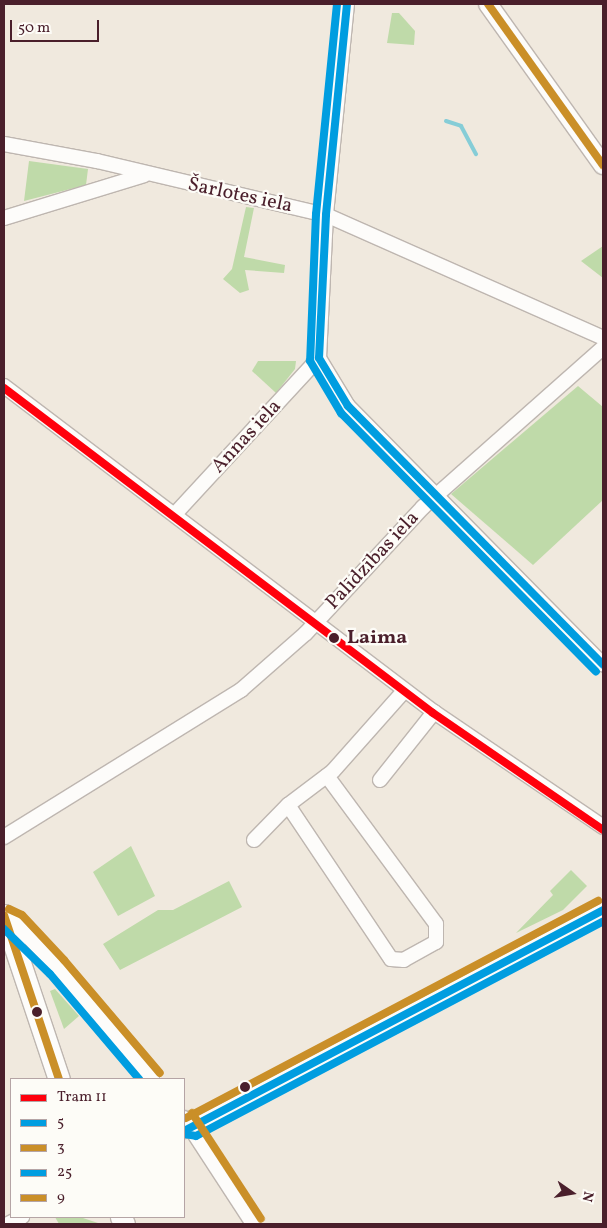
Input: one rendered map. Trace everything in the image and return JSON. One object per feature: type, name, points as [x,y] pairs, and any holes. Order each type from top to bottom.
[{"type":"highway","points":[[4,916],[58,1078]]},
{"type":"main road","points":[[488,4],[603,166]]},
{"type":"street","points":[[346,4],[326,215],[319,358],[348,406],[603,665]]},
{"type":"street","name":"Šarlotes iela","points":[[4,144],[97,161],[145,175],[326,215],[603,338]]},
{"type":"street","points":[[4,218],[145,175]]},
{"type":"street","name":"Palīdzības iela","points":[[4,837],[241,690],[317,620],[436,495],[603,348]]},
{"type":"street","name":"Annas iela","points":[[175,514],[319,358]]},
{"type":"street","points":[[4,386],[317,620],[434,712],[603,828]]},
{"type":"street","points":[[254,840],[288,805],[326,776],[405,690]]},
{"type":"street","points":[[380,780],[434,712]]},
{"type":"street","points":[[288,805],[391,959],[404,960],[436,942],[436,924],[326,776]]},
{"type":"street","points":[[253,1224],[186,1125],[603,910]]},
{"type":"street","points":[[4,916],[16,923],[57,966],[151,1078]]},
{"type":"street","points":[[8,1224],[20,1218]]},
{"type":"green space","points":[[392,13],[399,13],[415,31],[414,45],[387,43]]},
{"type":"green space","points":[[29,161],[88,169],[86,185],[24,201]]},
{"type":"green space","points":[[246,207],[254,208],[244,257],[285,265],[284,273],[245,270],[249,290],[240,293],[223,279],[232,269]]},
{"type":"green space","points":[[603,246],[603,278],[581,261]]},
{"type":"green space","points":[[258,361],[296,361],[295,369],[276,393],[252,371]]},
{"type":"green space","points":[[578,386],[603,407],[603,500],[533,565],[451,494]]},
{"type":"green space","points":[[131,846],[155,896],[118,916],[93,872]]},
{"type":"green space","points":[[571,870],[587,886],[563,910],[516,933],[553,895],[550,891]]},
{"type":"green space","points":[[229,881],[242,907],[120,970],[103,944],[158,910],[173,910]]},
{"type":"green space","points":[[55,989],[79,1016],[64,1029],[50,991]]},
{"type":"green space","points":[[56,1218],[83,1218],[101,1224],[59,1224]]},
{"type":"waterway","points":[[446,121],[461,126],[476,154]]},
{"type":"tram line","name":"11","points":[[4,388],[433,713],[603,830]]},
{"type":"transit line","name":"25","points":[[337,4],[316,214],[310,361],[341,413],[596,672]]},
{"type":"transit line","name":"5","points":[[347,4],[326,215],[319,358],[348,406],[603,665]]},
{"type":"transit line","name":"3","points":[[488,4],[603,165]]},
{"type":"transit line","name":"9","points":[[186,1118],[598,901]]},
{"type":"transit line","name":"9","points":[[9,909],[22,915],[64,960],[160,1073]]},
{"type":"transit line","name":"5","points":[[185,1130],[603,910]]},
{"type":"transit line","name":"3","points":[[4,915],[59,1078]]},
{"type":"transit line","name":"25","points":[[185,1134],[196,1136],[603,921]]},
{"type":"transit line","name":"25","points":[[4,929],[50,974],[138,1078]]},
{"type":"transit line","name":"9","points":[[192,1113],[261,1219]]},
{"type":"place","name":"Laima","points":[[334,638]]}]
